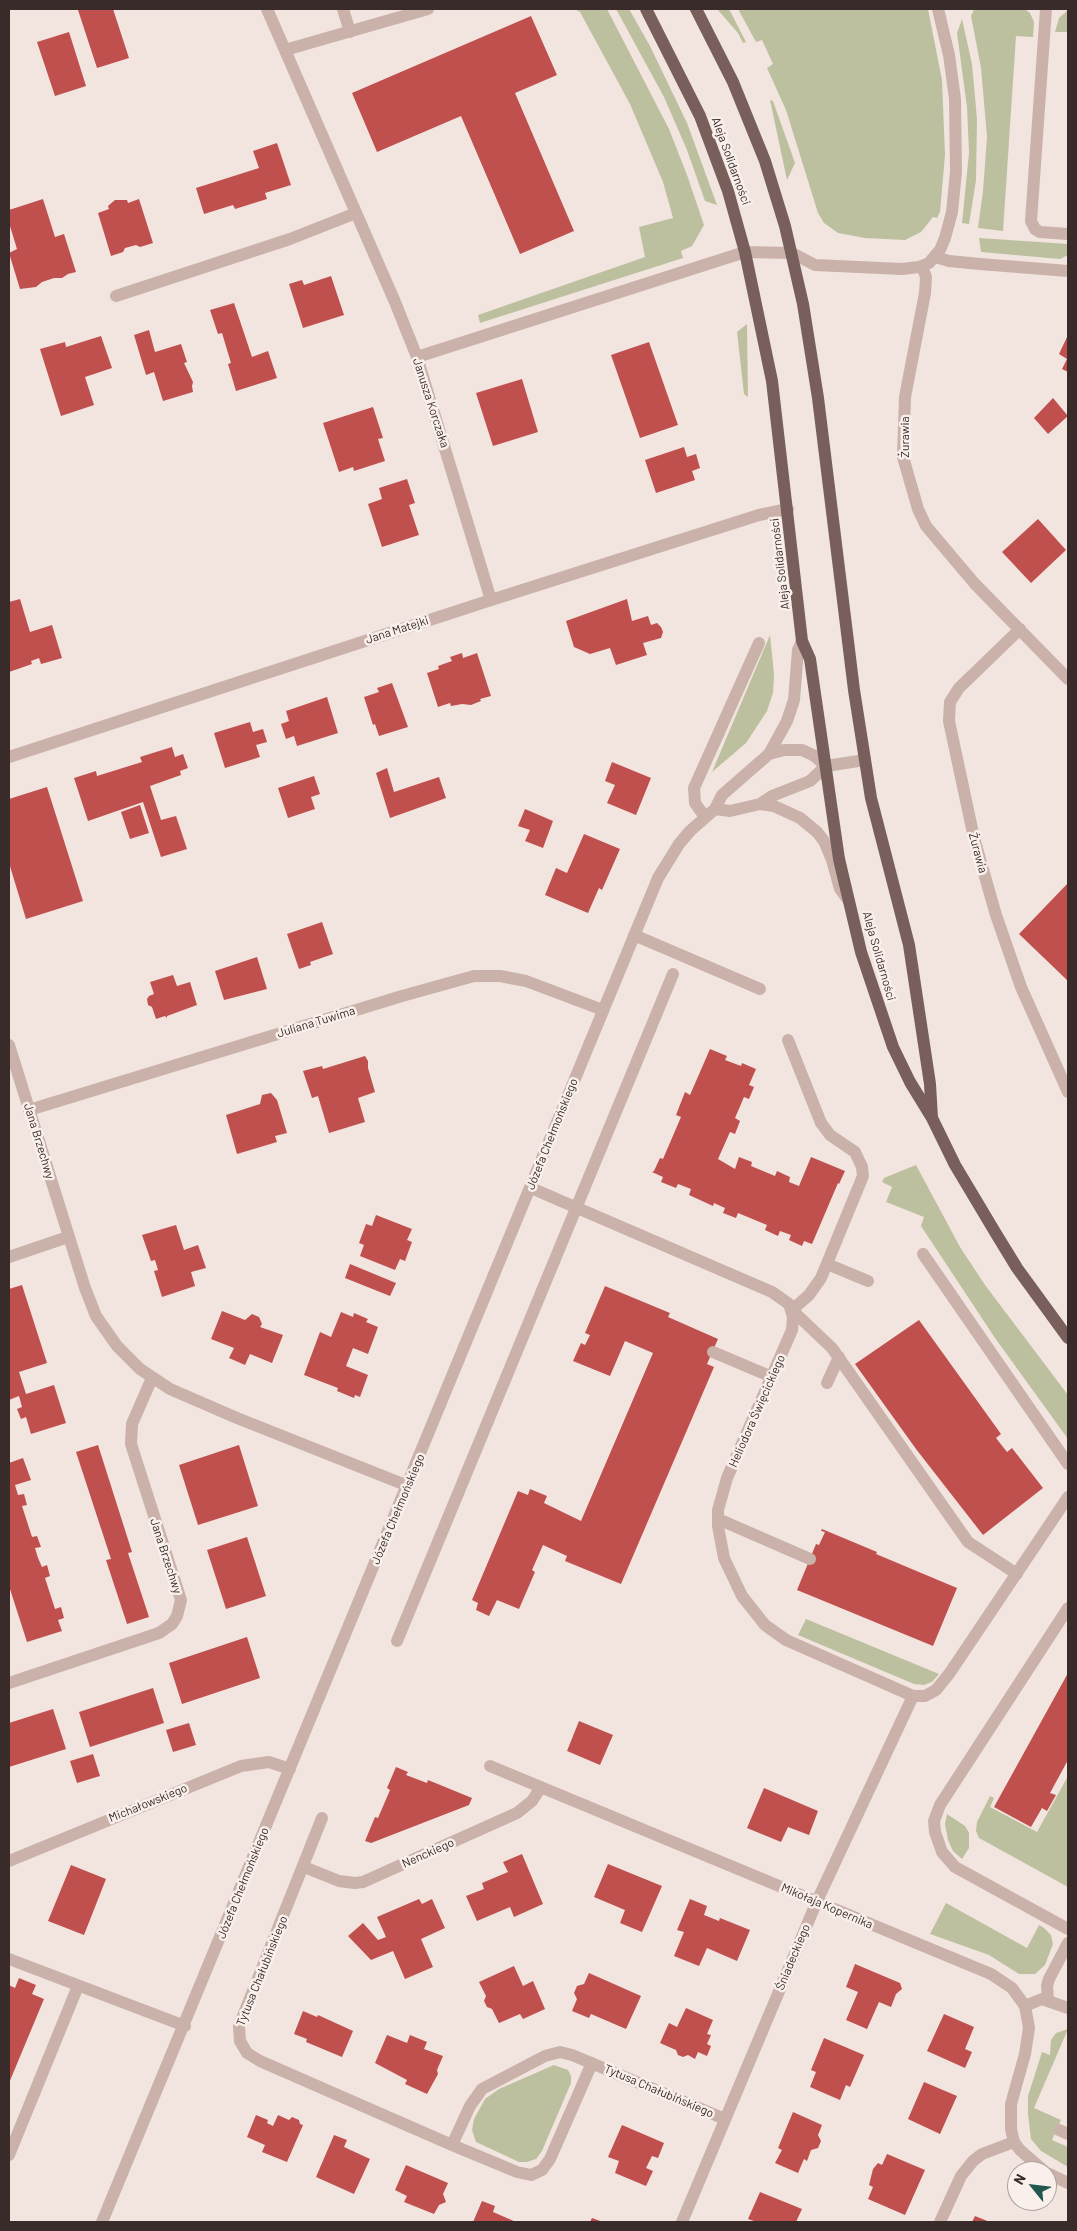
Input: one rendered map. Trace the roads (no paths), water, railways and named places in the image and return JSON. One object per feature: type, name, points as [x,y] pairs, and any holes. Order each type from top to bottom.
[{"type":"main road","name":"Aleja Solidarności","points":[[646,9],[700,116],[728,191],[745,252],[772,381],[802,641],[810,659],[839,859],[861,952],[893,1047],[910,1082],[995,1232],[1022,1275],[1068,1338]]},
{"type":"main road","name":"Aleja Solidarności","points":[[696,9],[748,116],[765,161],[792,253],[803,304],[818,398],[848,643],[871,798],[882,847],[909,946],[931,1092],[932,1118]]},
{"type":"street","name":"Janusza Korczaka","points":[[267,9],[417,357],[491,600]]},
{"type":"street","points":[[343,9],[350,32]]},
{"type":"street","points":[[285,50],[428,9]]},
{"type":"street","points":[[417,357],[745,252],[792,253],[815,265],[896,269],[922,266],[929,263],[944,242],[952,212],[957,150],[952,78],[938,9]]},
{"type":"street","points":[[1046,9],[1031,221],[1040,232],[1068,234]]},
{"type":"street","points":[[116,296],[290,239],[356,213]]},
{"type":"street","points":[[934,257],[980,264],[1068,271]]},
{"type":"street","name":"Żurawia","points":[[922,266],[926,276],[925,293],[905,397],[903,457],[911,490],[926,526],[976,584],[1068,679]]},
{"type":"street","name":"Jana Matejki","points":[[9,757],[491,600],[759,515],[788,509]]},
{"type":"street","name":"Żurawia","points":[[1020,630],[959,688],[950,702],[949,721],[974,838],[996,915],[1026,1000],[1068,1092]]},
{"type":"street","name":"Józefa Chełmońskiego","points":[[102,2222],[185,2026],[658,878],[667,861],[690,831],[710,813],[727,789],[769,754],[787,720],[794,700],[798,650],[802,641]]},
{"type":"street","points":[[760,642],[694,788],[694,803],[710,813],[730,811],[760,804],[772,796],[810,781],[826,766],[865,760]]},
{"type":"street","points":[[769,754],[784,750],[802,750],[813,755],[826,766]]},
{"type":"street","points":[[760,804],[774,806],[800,818],[817,832],[829,851],[840,889],[849,901]]},
{"type":"street","points":[[634,935],[760,989]]},
{"type":"street","points":[[397,1641],[673,974]]},
{"type":"street","name":"Juliana Tuwima","points":[[29,1110],[392,998],[474,976],[500,976],[526,981],[603,1010]]},
{"type":"street","points":[[788,1040],[824,1128],[851,1147],[860,1159],[862,1166],[860,1185],[821,1278],[809,1295],[792,1310]]},
{"type":"street","name":"Jana Brzechwy","points":[[9,1045],[90,1302],[105,1331],[128,1358],[152,1378],[170,1389],[212,1408],[408,1486]]},
{"type":"street","points":[[531,1188],[778,1294],[839,1357],[968,1542],[1017,1574]]},
{"type":"street","points":[[9,1257],[68,1237]]},
{"type":"street","points":[[922,1254],[1068,1464]]},
{"type":"street","points":[[827,1264],[868,1281]]},
{"type":"street","name":"Heliodora Święcickiego","points":[[792,1310],[794,1323],[792,1330],[722,1495],[718,1519],[720,1542],[732,1577],[742,1596],[765,1625],[794,1645],[913,1696]]},
{"type":"street","points":[[712,1352],[772,1377]]},
{"type":"street","points":[[827,1382],[839,1357]]},
{"type":"street","name":"Jana Brzechwy","points":[[9,1683],[158,1633],[172,1624],[181,1608],[181,1600],[131,1444],[132,1424],[152,1378]]},
{"type":"street","points":[[913,1696],[924,1696],[936,1690],[949,1674],[1068,1498]]},
{"type":"street","points":[[718,1519],[810,1559]]},
{"type":"street","points":[[1068,1608],[940,1805],[934,1822],[935,1832],[942,1852],[955,1867],[1068,1929]]},
{"type":"street","name":"Śniadeckiego","points":[[682,2222],[817,1901],[913,1696]]},
{"type":"street","name":"Michałowskiego","points":[[9,1861],[241,1766],[269,1762],[290,1769]]},
{"type":"street","name":"Mikołaja Kopernika","points":[[490,1766],[991,1974],[1012,1988],[1025,2006]]},
{"type":"street","name":"Nenckiego","points":[[304,1868],[339,1881],[355,1884],[363,1882],[518,1813],[532,1801],[541,1787]]},
{"type":"street","name":"Tytusa Chałubińskiego","points":[[322,1818],[304,1868],[242,2018],[238,2034],[242,2048],[260,2061],[452,2145],[518,2172],[531,2175],[536,2174],[547,2166],[592,2063]]},
{"type":"street","points":[[1048,2000],[1047,1986],[1068,1943]]},
{"type":"street","points":[[9,1959],[185,2026]]},
{"type":"street","points":[[9,2155],[78,1986]]},
{"type":"street","points":[[1030,2161],[1014,2142],[1010,2117],[1028,2039],[1028,2016],[1025,2006],[1035,2000],[1048,2000],[1068,2008]]},
{"type":"street","name":"Tytusa Chałubińskiego","points":[[452,2145],[473,2099],[488,2084],[552,2053],[566,2053],[592,2063],[726,2120]]},
{"type":"street","points":[[940,2222],[961,2176],[972,2160],[982,2154],[1014,2142]]}]
